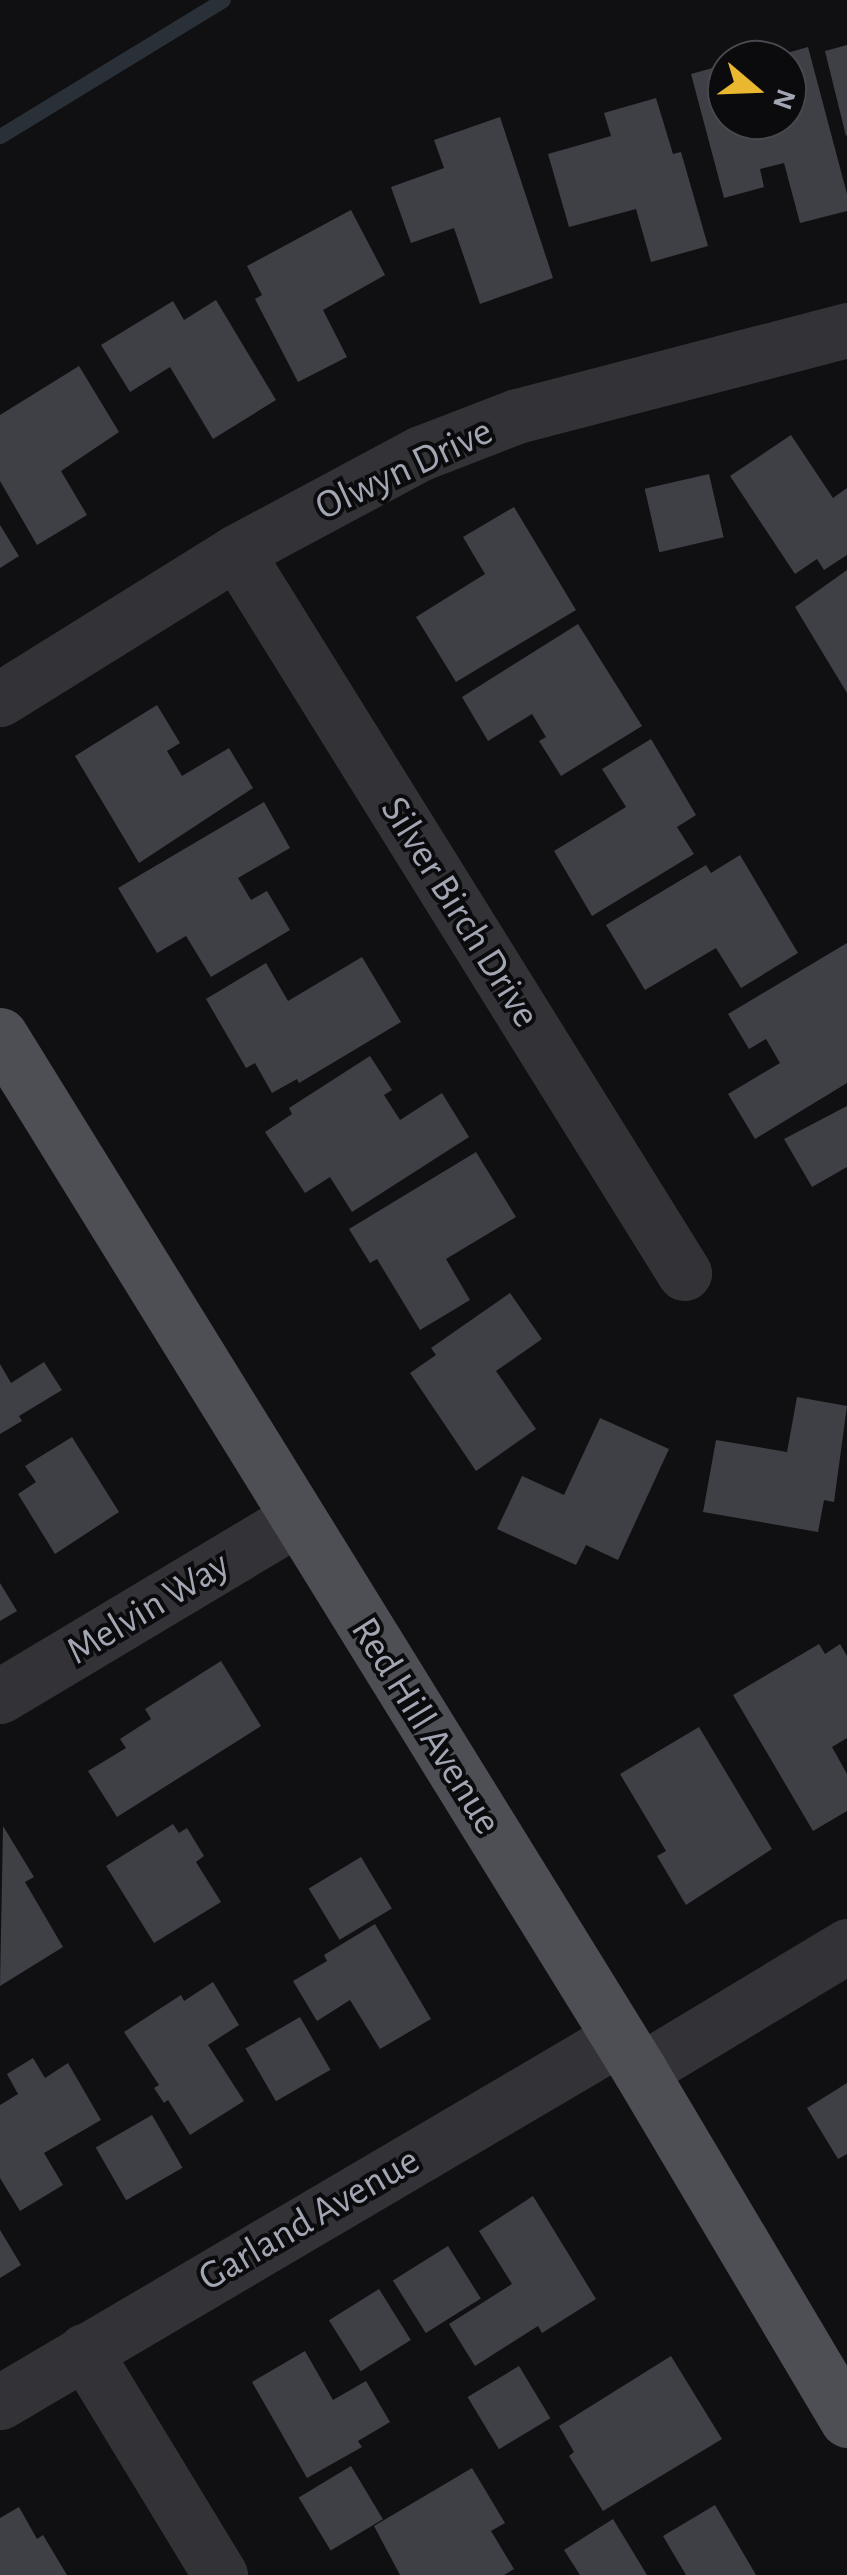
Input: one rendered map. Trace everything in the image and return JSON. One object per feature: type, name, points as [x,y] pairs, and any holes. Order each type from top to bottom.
[{"type":"main road","name":"Red Hill Avenue","points":[[0,1034],[629,2054],[847,2420]]},
{"type":"street","name":"Olwyn Drive","points":[[0,699],[236,552],[421,453],[517,416],[847,330]]},
{"type":"street","name":"Silver Birch Drive","points":[[236,552],[684,1273]]},
{"type":"street","name":"Melvin Way","points":[[0,1696],[296,1518]]},
{"type":"street","name":"Garland Avenue","points":[[0,2402],[84,2351],[629,2054],[847,1946]]},
{"type":"street","points":[[84,2351],[220,2575]]},
{"type":"building","points":[[847,45],[847,135],[846,136],[825,51]]},
{"type":"building","points":[[807,47],[847,194],[847,211],[800,223],[784,163],[760,169],[764,187],[724,198],[709,140],[807,140]]},
{"type":"building","points":[[707,70],[707,134],[691,74]]},
{"type":"building","points":[[656,98],[673,154],[681,152],[708,246],[651,262],[636,209],[569,227],[548,154],[611,136],[604,113]]},
{"type":"building","points":[[500,117],[553,278],[480,304],[454,228],[411,243],[391,187],[444,168],[434,140]]},
{"type":"building","points":[[351,210],[385,275],[323,310],[347,357],[298,382],[255,299],[262,295],[247,266]]},
{"type":"building","points":[[216,300],[276,400],[213,439],[170,367],[130,392],[101,345],[173,301],[184,320]]},
{"type":"building","points":[[79,366],[119,432],[61,471],[87,515],[37,545],[0,481],[0,415]]},
{"type":"building","points":[[791,435],[833,498],[847,488],[847,555],[824,570],[817,559],[795,574],[730,476]]},
{"type":"building","points":[[709,474],[724,537],[659,552],[645,489]]},
{"type":"building","points":[[514,507],[576,610],[456,682],[416,617],[485,574],[463,537]]},
{"type":"building","points":[[0,525],[19,556],[0,568]]},
{"type":"building","points":[[847,570],[847,693],[795,607]]},
{"type":"building","points":[[578,624],[642,726],[561,776],[539,741],[546,737],[532,714],[488,741],[462,697]]},
{"type":"building","points":[[157,705],[180,743],[167,751],[182,776],[229,748],[253,788],[139,863],[75,756]]},
{"type":"building","points":[[651,739],[696,815],[677,827],[694,854],[592,916],[554,851],[626,807],[602,769]]},
{"type":"building","points":[[264,802],[290,848],[238,878],[251,900],[267,891],[290,930],[211,977],[186,936],[157,953],[118,888]]},
{"type":"building","points":[[740,855],[798,953],[741,988],[716,948],[645,990],[606,925],[706,865],[711,873]]},
{"type":"building","points":[[847,943],[847,1083],[755,1139],[728,1094],[780,1063],[766,1039],[749,1049],[728,1014]]},
{"type":"building","points":[[362,957],[401,1022],[299,1083],[297,1079],[272,1093],[255,1063],[246,1068],[206,999],[266,963],[288,1001]]},
{"type":"building","points":[[370,1056],[392,1090],[384,1095],[400,1120],[442,1093],[469,1137],[352,1212],[330,1177],[305,1193],[265,1132],[292,1114],[289,1108]]},
{"type":"building","points":[[847,1106],[847,1167],[812,1187],[784,1139]]},
{"type":"building","points":[[476,1152],[516,1217],[446,1259],[470,1300],[420,1330],[377,1259],[370,1263],[349,1229]]},
{"type":"building","points":[[510,1293],[542,1339],[496,1371],[536,1429],[476,1471],[410,1373],[436,1355],[431,1348]]},
{"type":"building","points":[[44,1362],[62,1390],[19,1416],[22,1421],[0,1434],[0,1364],[11,1383]]},
{"type":"building","points":[[797,1397],[847,1406],[834,1502],[824,1500],[818,1532],[703,1512],[716,1440],[787,1452]]},
{"type":"building","points":[[600,1418],[669,1449],[618,1560],[586,1545],[576,1565],[497,1529],[522,1476],[564,1495]]},
{"type":"building","points":[[72,1437],[119,1512],[55,1554],[18,1494],[36,1482],[25,1466]]},
{"type":"building","points":[[0,1583],[17,1611],[0,1621]]},
{"type":"building","points":[[819,1644],[825,1654],[840,1644],[847,1656],[847,1738],[832,1747],[847,1774],[847,1811],[813,1831],[733,1695]]},
{"type":"building","points":[[221,1661],[261,1726],[117,1817],[88,1771],[126,1748],[120,1739],[151,1719],[145,1709]]},
{"type":"building","points":[[699,1727],[772,1849],[686,1905],[657,1856],[666,1851],[620,1774]]},
{"type":"building","points":[[173,1824],[179,1833],[187,1828],[204,1856],[196,1862],[221,1902],[154,1943],[106,1866]]},
{"type":"building","points":[[3,1826],[34,1877],[25,1882],[63,1947],[0,1986]]},
{"type":"building","points":[[361,1857],[392,1908],[340,1940],[309,1888]]},
{"type":"building","points":[[375,1924],[431,2019],[380,2049],[350,2000],[317,2021],[293,1981],[327,1961],[324,1955]]},
{"type":"building","points":[[213,1982],[239,2025],[208,2045],[244,2101],[190,2135],[168,2100],[164,2103],[154,2088],[159,2085],[124,2032],[181,1995],[184,2001]]},
{"type":"building","points":[[300,2017],[330,2070],[276,2101],[245,2048]]},
{"type":"building","points":[[33,2058],[45,2078],[68,2063],[101,2120],[44,2153],[63,2185],[20,2211],[0,2178],[0,2105],[18,2094],[7,2074]]},
{"type":"building","points":[[847,2083],[847,2154],[838,2159],[807,2108]]},
{"type":"building","points":[[152,2115],[182,2168],[126,2200],[96,2148]]},
{"type":"building","points":[[533,2196],[596,2299],[542,2333],[538,2326],[475,2366],[449,2324],[512,2284],[479,2231]]},
{"type":"building","points":[[0,2230],[21,2265],[0,2278]]},
{"type":"building","points":[[448,2246],[481,2299],[426,2333],[393,2280]]},
{"type":"building","points":[[379,2289],[411,2340],[361,2371],[329,2320]]},
{"type":"building","points":[[305,2351],[333,2400],[366,2381],[390,2422],[358,2441],[362,2447],[307,2478],[252,2382]]},
{"type":"building","points":[[671,2356],[722,2439],[603,2511],[569,2456],[574,2452],[559,2426]]},
{"type":"building","points":[[519,2366],[550,2418],[499,2449],[468,2397]]},
{"type":"building","points":[[351,2466],[383,2519],[331,2551],[299,2497]]},
{"type":"building","points":[[472,2468],[505,2523],[491,2531],[514,2569],[504,2575],[400,2575],[374,2526]]},
{"type":"building","points":[[715,2505],[756,2575],[686,2575],[663,2536]]},
{"type":"building","points":[[19,2507],[37,2539],[43,2535],[67,2575],[0,2575],[0,2518]]},
{"type":"building","points":[[613,2519],[647,2575],[580,2575],[564,2550]]},
{"type":"waterway","points":[[0,136],[223,0]]}]
